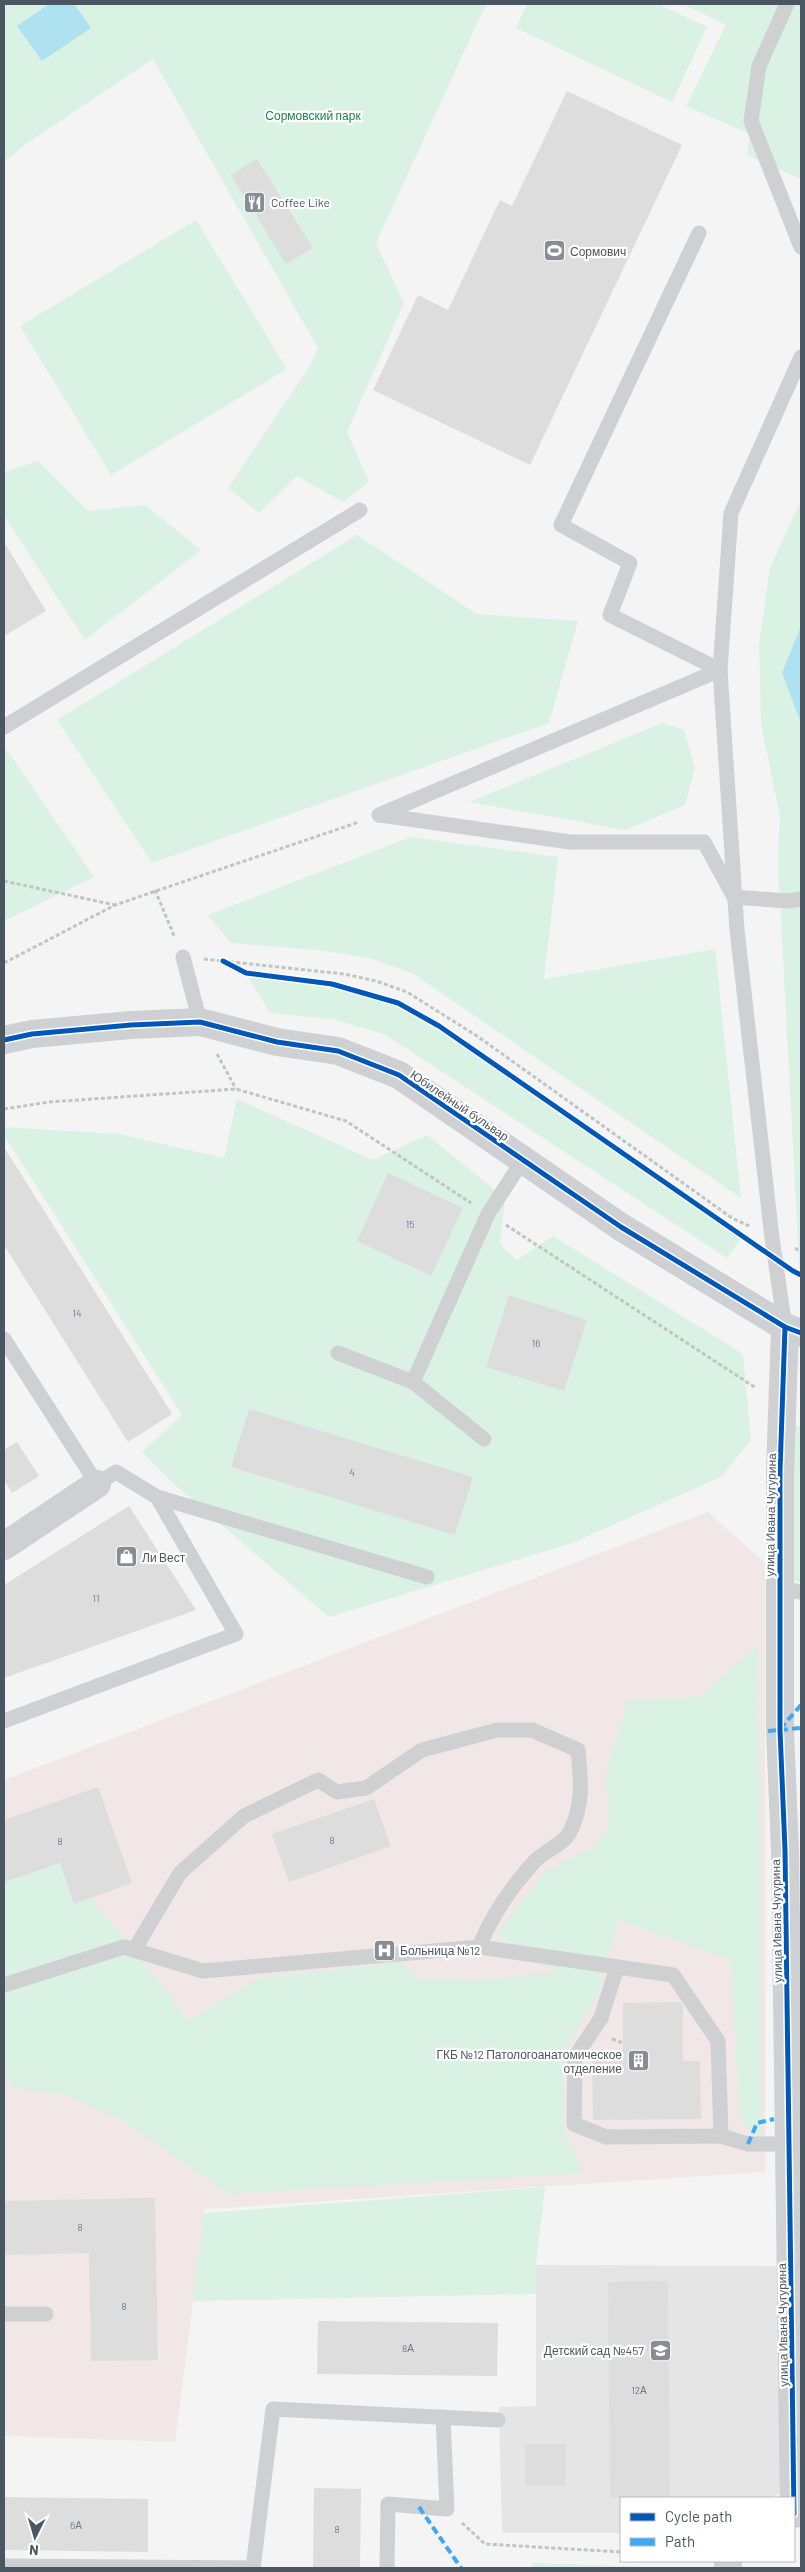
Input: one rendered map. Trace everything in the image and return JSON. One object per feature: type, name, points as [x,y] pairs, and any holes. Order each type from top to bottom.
[{"type":"street","name":"Юбилейный бульвар","points":[[4,1040],[32,1034],[91,1028],[200,1022],[277,1042],[338,1050],[399,1075],[621,1227],[793,1330]]},
{"type":"street","name":"улица Ивана Чугурина","points":[[793,1330],[782,1404],[790,1590],[780,1730],[793,1851],[789,2144],[796,2298],[796,2513]]},
{"type":"street","points":[[4,1546],[97,1484]]},
{"type":"lane","points":[[787,4],[759,66],[751,121],[801,247]]},
{"type":"lane","points":[[699,233],[561,525],[630,563],[610,615],[720,670]]},
{"type":"lane","points":[[793,1330],[772,1238],[734,897],[720,670],[731,514],[801,357]]},
{"type":"lane","points":[[4,727],[360,510]]},
{"type":"lane","points":[[379,815],[720,670]]},
{"type":"lane","points":[[379,815],[570,842],[704,842],[734,897]]},
{"type":"lane","points":[[734,897],[786,901],[801,899]]},
{"type":"lane","points":[[183,956],[200,1022]]},
{"type":"lane","points":[[413,1382],[488,1214],[523,1160]]},
{"type":"lane","points":[[4,1339],[97,1484],[116,1472],[157,1497],[427,1577]]},
{"type":"lane","points":[[338,1353],[413,1382],[484,1439]]},
{"type":"lane","points":[[4,1720],[236,1634],[157,1497]]},
{"type":"lane","points":[[134,1950],[180,1873],[244,1816],[318,1780],[337,1792],[366,1788],[422,1750],[496,1730],[532,1730],[578,1750],[582,1796],[569,1834],[536,1860],[509,1892],[489,1922],[479,1947]]},
{"type":"lane","points":[[4,1986],[124,1947],[203,1971],[479,1947],[673,1975],[718,2041],[721,2136]]},
{"type":"lane","points":[[617,1967],[601,2018],[575,2057],[574,2124],[606,2137],[721,2136],[748,2144],[789,2144]]},
{"type":"lane","points":[[4,2314],[46,2314]]},
{"type":"lane","points":[[4,2566],[253,2568],[273,2409],[498,2420]]},
{"type":"lane","points":[[387,2568],[388,2504],[447,2509],[443,2418]]},
{"type":"path","points":[[4,963],[115,905],[379,815]]},
{"type":"path","points":[[4,881],[115,905]]},
{"type":"path","points":[[155,890],[183,956],[344,974],[376,981],[407,992],[477,1036],[732,1218]]},
{"type":"path","points":[[224,960],[238,969]]},
{"type":"path","points":[[4,1109],[49,1102],[236,1089],[346,1121],[782,1404]]},
{"type":"path","points":[[447,2509],[485,2544],[620,2552]]},
{"type":"shaded area","name":"Больница №12","points":[[708,1512],[765,1563],[765,2172],[205,2209],[175,2442],[4,2436],[4,1780]]},
{"type":"shaded area","name":"Детский сад №457","points":[[536,2265],[785,2266],[785,2491],[772,2497],[620,2497],[620,2533],[502,2533],[499,2407],[536,2406]]},
{"type":"green space","name":"Сормовский парк","points":[[4,4],[486,4],[376,243],[404,303],[347,432],[369,482],[343,502],[297,476],[259,513],[228,488],[310,366],[318,348],[153,59],[26,144],[4,162]]},
{"type":"green space","points":[[527,4],[658,4],[707,27],[672,102],[516,28]]},
{"type":"green space","points":[[683,4],[801,4],[801,179],[747,155],[750,134],[686,106],[726,25]]},
{"type":"green space","points":[[196,220],[287,369],[111,475],[20,326]]},
{"type":"green space","points":[[38,461],[88,511],[145,505],[201,550],[85,640],[4,516],[4,472]]},
{"type":"green space","points":[[801,500],[801,1296],[778,862],[780,817],[761,723],[759,645],[770,568]]},
{"type":"green space","points":[[357,535],[477,614],[578,621],[549,723],[152,863],[57,720]]},
{"type":"green space","points":[[663,723],[684,730],[695,768],[685,805],[626,830],[469,802]]},
{"type":"green space","points":[[7,750],[94,877],[4,921],[4,752]]},
{"type":"green space","points":[[411,837],[558,857],[544,979],[715,949],[741,1198],[412,973],[369,958],[317,950],[231,943],[208,915]]},
{"type":"green space","points":[[246,973],[332,984],[398,1003],[439,1026],[743,1236],[727,1258],[384,1034],[332,1019],[270,1013]]},
{"type":"green space","points":[[237,1099],[373,1160],[427,1135],[505,1198],[500,1244],[517,1260],[553,1236],[743,1354],[751,1440],[721,1477],[572,1543],[329,1617],[175,1485],[142,1452],[182,1415],[7,1140],[4,1142],[4,1127],[119,1134],[224,1158]]},
{"type":"green space","points":[[794,1424],[801,1427],[801,1582],[791,1580]]},
{"type":"green space","points":[[758,1645],[761,2139],[741,2122],[730,1959],[619,1920],[599,1992],[564,2050],[564,2130],[584,2173],[229,2194],[122,2120],[66,2095],[12,2087],[4,2070],[4,1882],[60,1863],[134,1950],[189,2021],[257,1979],[401,1962],[419,1979],[481,1980],[558,1972],[495,1935],[546,1871],[595,1847],[610,1827],[605,1775],[628,1701],[699,1697]]},
{"type":"green space","points":[[545,2187],[536,2265],[536,2294],[193,2301],[204,2213]]},
{"type":"green space","points":[[532,2563],[653,2567],[653,2568],[532,2568]]},
{"type":"water","points":[[49,4],[74,4],[91,28],[42,61],[17,26]]},
{"type":"water","points":[[801,626],[801,723],[782,673]]},
{"type":"building","name":"Сормович","points":[[567,91],[682,145],[530,465],[373,390],[418,295],[448,310],[500,200],[512,206]]},
{"type":"building","points":[[257,159],[313,248],[286,264],[231,175]]},
{"type":"building","points":[[4,542],[46,611],[4,636]]},
{"type":"building","points":[[4,1147],[172,1414],[128,1442],[4,1245]]},
{"type":"building","points":[[388,1173],[463,1208],[431,1276],[357,1241]]},
{"type":"building","points":[[509,1295],[587,1320],[564,1391],[486,1367]]},
{"type":"building","points":[[249,1409],[473,1477],[455,1535],[231,1467]]},
{"type":"building","points":[[17,1442],[39,1476],[12,1493],[4,1480],[4,1450]]},
{"type":"building","points":[[129,1506],[196,1610],[4,1678],[4,1585]]},
{"type":"building","points":[[98,1787],[132,1883],[74,1904],[60,1863],[4,1882],[4,1820]]},
{"type":"building","points":[[374,1799],[391,1846],[289,1882],[272,1834]]},
{"type":"building","name":"ГКБ №12 Патологоанатомическое отделение","points":[[680,2002],[683,2006],[683,2061],[700,2061],[701,2119],[593,2120],[592,2053],[623,2053],[623,2003]]},
{"type":"building","points":[[155,2198],[158,2360],[91,2361],[89,2253],[4,2255],[4,2201]]},
{"type":"building","points":[[668,2281],[670,2497],[610,2498],[608,2282]]},
{"type":"building","points":[[318,2321],[498,2323],[497,2376],[317,2374]]},
{"type":"building","points":[[525,2444],[566,2444],[566,2486],[525,2485]]},
{"type":"building","points":[[314,2488],[361,2489],[360,2568],[313,2568]]},
{"type":"building","points":[[4,2497],[148,2499],[148,2552],[4,2550]]},
{"type":"marked path","points":[[780,1729],[801,1705]]},
{"type":"marked path","points":[[768,1731],[801,1728]]},
{"type":"marked path","points":[[748,2144],[757,2123],[774,2119]]},
{"type":"marked path","points":[[419,2507],[461,2568]]},
{"type":"cycle path","points":[[223,961],[246,973],[332,984],[398,1003],[439,1026],[801,1275]]},
{"type":"cycle path","points":[[4,1040],[32,1034],[131,1025],[200,1022],[277,1042],[338,1051],[399,1075],[621,1227],[785,1327],[801,1333]]},
{"type":"cycle path","points":[[785,1327],[780,1471],[780,1730],[785,1850],[794,2497]]},
{"type":"place","name":"Coffee Like","points":[[255,202]]},
{"type":"place","name":"Сормович","points":[[554,251]]},
{"type":"place","name":"Ли Вест","points":[[126,1557]]},
{"type":"place","name":"Больница №12","points":[[384,1950]]},
{"type":"place","name":"ГКБ №12 Патологоанатомическое отделение","points":[[638,2061]]},
{"type":"place","name":"Детский сад №457","points":[[660,2350]]}]
